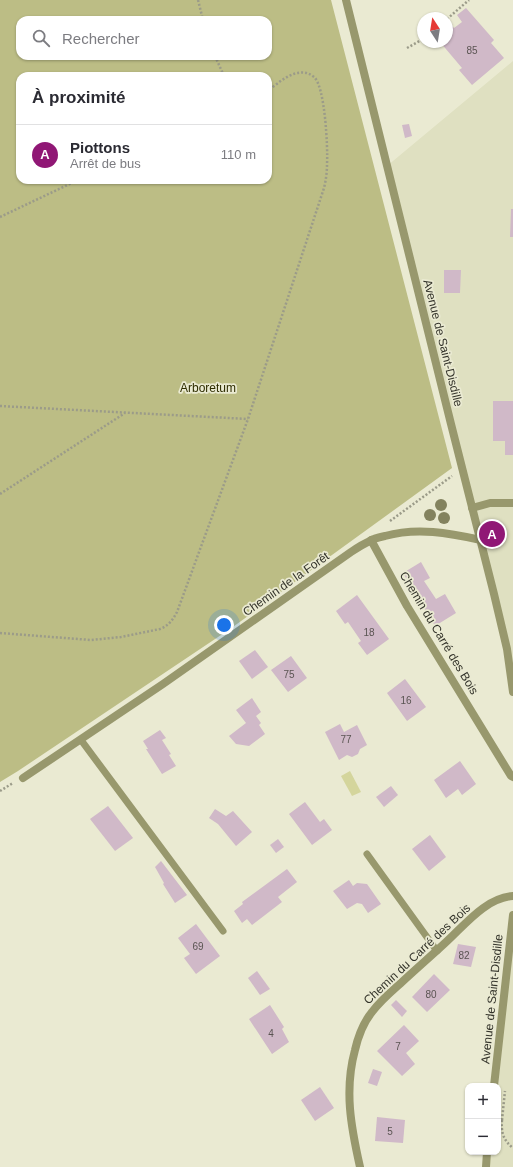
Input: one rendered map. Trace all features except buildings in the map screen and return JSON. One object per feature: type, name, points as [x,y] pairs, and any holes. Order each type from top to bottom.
[{"type":"street","name":"Avenue de Saint-Disdille","points":[[346,0],[504,638],[513,692]]},
{"type":"street","points":[[472,508],[490,503],[513,503]]},
{"type":"street","name":"Chemin de la Forêt","points":[[23,778],[81,740],[351,552],[371,540],[391,534],[428,532],[454,534],[480,540]]},
{"type":"street","name":"Chemin du Carré des Bois","points":[[371,540],[407,606],[513,777]]},
{"type":"street","name":"Chemin du Carré des Bois","points":[[360,1167],[352,1126],[349,1097],[349,1077],[357,1042],[364,1025],[373,1011],[390,993],[484,908],[498,900],[513,896]]},
{"type":"street","name":"Avenue de Saint-Disdille","points":[[494,1083],[513,914]]},
{"type":"street","points":[[486,1167],[487,1155]]},
{"type":"lane","points":[[81,740],[223,931]]},
{"type":"lane","points":[[367,854],[437,951]]},
{"type":"path","points":[[198,0],[202,16]]},
{"type":"path","points":[[453,14],[469,0]]},
{"type":"path","points":[[407,48],[417,42]]},
{"type":"path","points":[[217,60],[222,72]]},
{"type":"path","points":[[0,633],[91,640],[121,638],[155,631],[165,627],[174,618],[180,607],[248,419],[324,188],[327,167],[324,106],[318,83],[314,77],[302,73],[294,74],[285,78],[272,88]]},
{"type":"path","points":[[0,217],[70,184]]},
{"type":"path","points":[[0,406],[248,419]]},
{"type":"path","points":[[0,494],[125,412]]},
{"type":"path","points":[[387,523],[462,470]]},
{"type":"path","points":[[502,1120],[502,1132],[504,1138],[513,1148]]},
{"type":"shaded area","points":[[513,61],[513,692],[510,672],[387,166]]},
{"type":"shaded area","points":[[350,771],[361,792],[352,796],[341,776]]},
{"type":"shaded area","points":[[513,915],[513,1167],[486,1167],[487,1155],[501,1155],[501,1083],[498,1083]]},
{"type":"green space","name":"Arboretum","points":[[0,0],[331,0],[452,468],[230,629],[0,782]]},
{"type":"place","name":"Piottons","points":[[492,534]]}]
